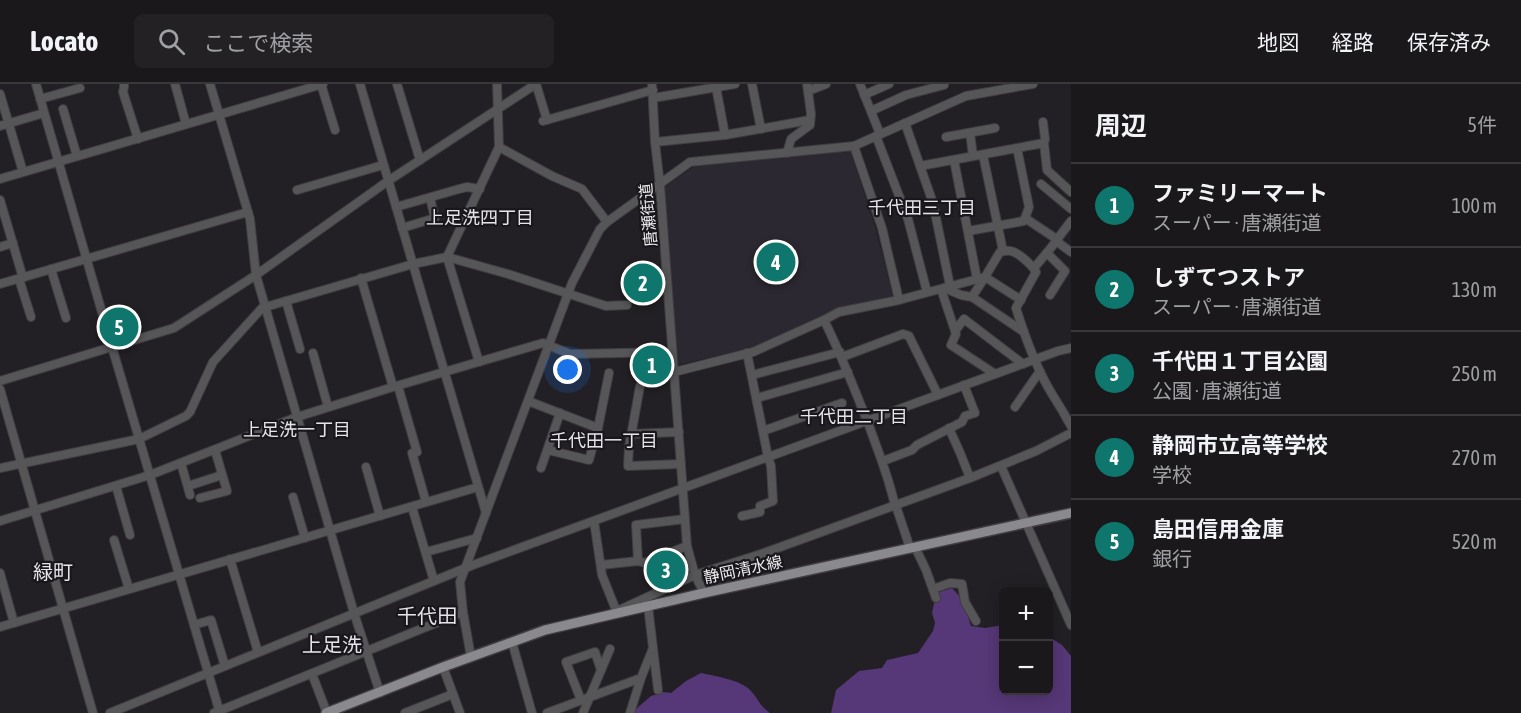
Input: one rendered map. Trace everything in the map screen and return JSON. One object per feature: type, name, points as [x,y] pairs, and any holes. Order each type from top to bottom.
[{"type":"main road","name":"静岡清水線","points":[[326,713],[545,630],[614,612],[1071,513]]},
{"type":"street","points":[[36,84],[208,673],[217,712],[463,612]]},
{"type":"street","points":[[124,84],[123,92],[138,139]]},
{"type":"street","points":[[175,84],[186,124]]},
{"type":"street","points":[[210,84],[250,219],[256,275],[354,613],[380,693]]},
{"type":"street","points":[[0,179],[219,115],[306,86],[322,84],[335,130]]},
{"type":"street","points":[[360,84],[486,513]]},
{"type":"street","points":[[397,84],[420,160]]},
{"type":"street","points":[[479,362],[447,257],[499,147],[496,84]]},
{"type":"street","points":[[0,381],[174,328],[256,275],[388,181],[536,84],[545,121],[653,90],[735,84]]},
{"type":"street","points":[[752,84],[761,129]]},
{"type":"street","points":[[787,153],[791,140],[810,125],[811,114],[807,88],[826,84]]},
{"type":"street","points":[[860,84],[908,219],[927,292]]},
{"type":"street","points":[[864,95],[889,84]]},
{"type":"street","points":[[471,657],[460,582],[567,294],[600,229],[690,162],[854,146],[966,96],[995,88],[1033,84]]},
{"type":"street","points":[[871,111],[906,95],[944,85],[948,104]]},
{"type":"street","points":[[716,87],[725,135]]},
{"type":"street","points":[[40,99],[80,88]]},
{"type":"street","name":"唐瀬街道","points":[[653,90],[655,142],[687,546],[695,575],[704,593]]},
{"type":"street","points":[[0,94],[23,172]]},
{"type":"street","points":[[63,109],[77,156]]},
{"type":"street","points":[[0,126],[44,113]]},
{"type":"street","points":[[655,142],[725,135],[810,120]]},
{"type":"street","points":[[1043,122],[1047,170],[1071,192]]},
{"type":"street","points":[[905,123],[933,202],[945,288],[956,331]]},
{"type":"street","points":[[946,137],[995,128]]},
{"type":"street","points":[[970,133],[973,156]]},
{"type":"street","points":[[920,166],[1044,143]]},
{"type":"street","points":[[854,146],[882,228],[898,300]]},
{"type":"street","points":[[499,147],[552,176],[582,189],[608,222]]},
{"type":"street","points":[[968,231],[1023,221],[1025,218],[1029,207],[1017,148]]},
{"type":"street","points":[[983,154],[1003,251]]},
{"type":"street","points":[[954,160],[968,231],[981,278]]},
{"type":"street","points":[[297,190],[383,165]]},
{"type":"street","points":[[1041,184],[1071,209]]},
{"type":"street","points":[[396,207],[467,187],[480,189]]},
{"type":"street","points":[[402,228],[435,218],[430,198]]},
{"type":"street","points":[[0,200],[31,316]]},
{"type":"street","points":[[0,284],[248,212]]},
{"type":"street","points":[[1025,218],[1071,252]]},
{"type":"street","points":[[1034,268],[1071,221]]},
{"type":"street","points":[[0,247],[13,243]]},
{"type":"street","points":[[972,297],[981,278],[1000,252],[1008,250],[1014,252],[1034,268],[1036,272],[1016,308],[1040,370],[1071,426]]},
{"type":"street","points":[[1047,254],[1065,271],[1050,295]]},
{"type":"street","points":[[0,468],[139,439],[186,416],[213,362],[262,308],[413,264],[447,257],[606,306],[627,305]]},
{"type":"street","points":[[51,269],[66,318]]},
{"type":"street","points":[[361,278],[415,452],[426,502]]},
{"type":"street","points":[[674,372],[747,353],[839,312],[898,300],[981,278],[1021,300]]},
{"type":"street","points":[[945,288],[972,297],[1024,333]]},
{"type":"street","points":[[286,301],[300,349]]},
{"type":"street","points":[[995,374],[951,345],[964,319],[1023,364]]},
{"type":"street","points":[[824,320],[841,354],[867,421],[890,484],[895,506],[913,548],[926,570],[934,594],[950,583],[962,584],[965,602],[976,621]]},
{"type":"street","points":[[752,375],[841,354],[903,334],[909,336],[938,395]]},
{"type":"street","points":[[0,521],[150,476],[297,417],[543,343],[570,354],[672,352]]},
{"type":"street","points":[[110,713],[466,568],[1035,359],[1071,348]]},
{"type":"street","points":[[313,353],[328,407]]},
{"type":"street","points":[[742,516],[760,513],[760,506],[773,501],[771,466],[747,353]]},
{"type":"street","points":[[1015,407],[1040,370]]},
{"type":"street","points":[[757,398],[848,372]]},
{"type":"street","points":[[548,450],[590,460],[609,374]]},
{"type":"street","points":[[882,461],[912,450],[962,422],[965,416],[975,413],[964,385]]},
{"type":"street","points":[[639,386],[628,466],[681,464]]},
{"type":"street","points":[[0,389],[93,713]]},
{"type":"street","points":[[528,401],[598,428]]},
{"type":"street","points":[[763,431],[842,403]]},
{"type":"street","points":[[541,468],[560,413]]},
{"type":"street","points":[[949,428],[970,478]]},
{"type":"street","points":[[631,434],[679,432]]},
{"type":"street","points":[[594,521],[602,575],[614,612],[695,575],[761,554],[1001,466],[1071,433]]},
{"type":"street","points":[[200,498],[227,491],[215,450]]},
{"type":"street","points":[[181,463],[190,495]]},
{"type":"street","points":[[1001,466],[1071,625]]},
{"type":"street","points":[[366,467],[380,516]]},
{"type":"street","points":[[188,486],[222,475]]},
{"type":"street","points":[[116,486],[130,535]]},
{"type":"street","points":[[0,627],[478,487]]},
{"type":"street","points":[[293,497],[305,538]]},
{"type":"street","points":[[412,507],[434,581]]},
{"type":"street","points":[[638,561],[636,525],[685,519]]},
{"type":"street","points":[[426,552],[477,538]]},
{"type":"street","points":[[114,540],[129,590]]},
{"type":"street","points":[[601,565],[638,561],[645,563],[687,546]]},
{"type":"street","points":[[230,559],[258,652]]},
{"type":"street","points":[[0,573],[14,623]]},
{"type":"street","points":[[648,606],[658,690]]},
{"type":"street","points":[[194,625],[211,620],[225,666]]},
{"type":"street","points":[[512,642],[532,713]]},
{"type":"street","points":[[630,713],[653,648]]},
{"type":"street","points":[[583,713],[585,699],[610,649]]},
{"type":"street","points":[[585,699],[566,663],[595,652],[601,670]]},
{"type":"street","points":[[443,667],[460,713]]},
{"type":"street","points":[[312,674],[326,713]]},
{"type":"street","points":[[547,713],[642,678]]},
{"type":"street","points":[[405,713],[453,694]]},
{"type":"shaded area","points":[[850,149],[875,227],[893,296],[836,310],[753,348],[676,365],[663,188],[693,167]]},
{"type":"shaded area","points":[[668,555],[678,579],[663,584],[653,561]]},
{"type":"shaded area","points":[[952,588],[963,600],[971,626],[985,628],[999,626],[999,695],[1053,695],[1053,639],[1062,645],[1071,656],[1071,713],[831,713],[836,690],[859,671],[882,668],[887,660],[918,653],[933,631],[935,623],[932,613],[936,593]]},
{"type":"shaded area","points":[[701,673],[727,679],[747,687],[770,713],[634,713],[651,696],[663,692],[671,693]]},
{"type":"place","name":"静岡市立高等学校","points":[[776,262]]},
{"type":"place","name":"しずてつストア","points":[[643,283]]},
{"type":"place","name":"島田信用金庫","points":[[119,327]]},
{"type":"place","name":"ファミリーマート","points":[[652,365]]},
{"type":"place","name":"千代田１丁目公園","points":[[666,570]]},
{"type":"district","name":"千代田三丁目","points":[[922,207]]},
{"type":"district","name":"上足洗四丁目","points":[[480,217]]},
{"type":"district","name":"千代田二丁目","points":[[854,416]]},
{"type":"district","name":"上足洗一丁目","points":[[297,429]]},
{"type":"district","name":"千代田一丁目","points":[[604,440]]},
{"type":"district","name":"緑町","points":[[53,571]]},
{"type":"district","name":"千代田","points":[[427,615]]},
{"type":"district","name":"上足洗","points":[[332,644]]}]
